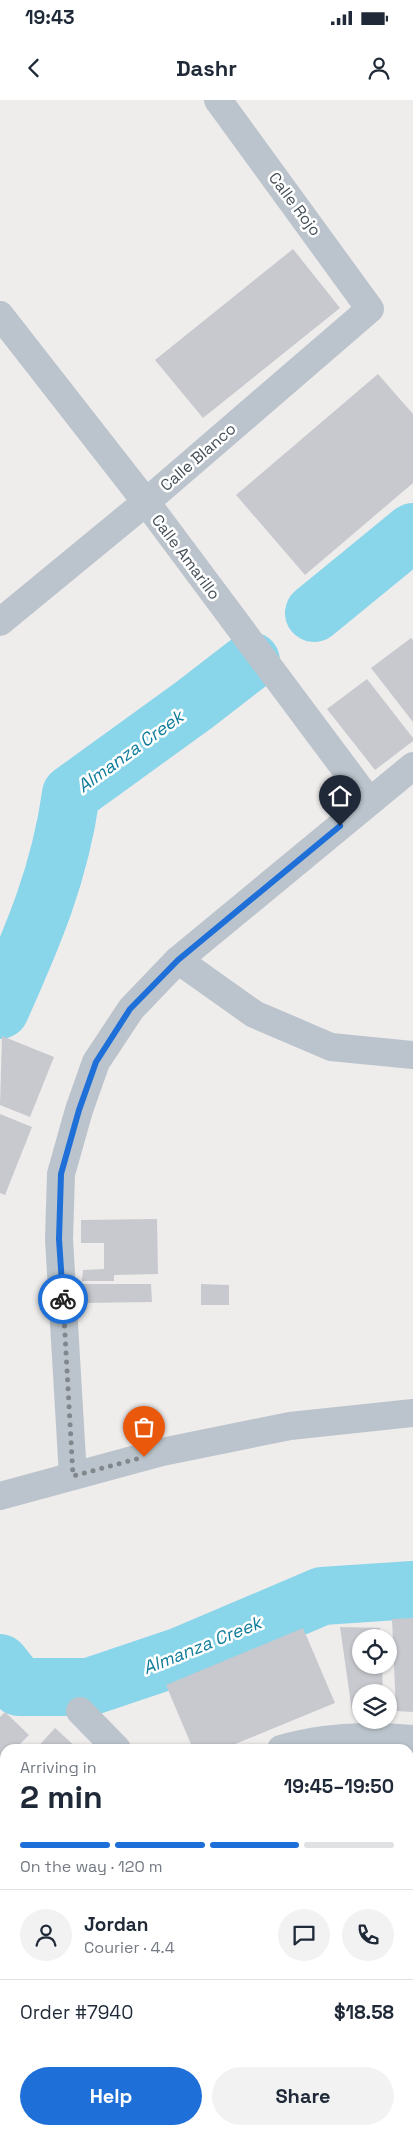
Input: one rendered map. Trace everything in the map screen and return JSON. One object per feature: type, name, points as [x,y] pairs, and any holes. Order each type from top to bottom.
[{"type":"street","name":"Calle Rojo","points":[[218,100],[370,309]]},
{"type":"street","name":"Calle Blanco","points":[[0,622],[146,502],[370,309]]},
{"type":"street","name":"Calle Amarillo","points":[[0,315],[146,502],[369,802]]},
{"type":"street","points":[[73,1476],[59,1239],[61,1174],[79,1110],[96,1062],[130,1009],[178,960],[413,766]]},
{"type":"street","points":[[178,960],[254,1014],[331,1046],[413,1055]]},
{"type":"street","points":[[0,1496],[162,1452],[290,1426],[413,1413]]},
{"type":"street","points":[[80,1711],[112,1744]]},
{"type":"street","points":[[299,1744],[344,1738],[413,1739]]},
{"type":"building","points":[[293,249],[340,308],[203,418],[155,360]]},
{"type":"building","points":[[378,374],[413,414],[413,483],[305,575],[236,495]]},
{"type":"building","points":[[411,638],[413,640],[413,722],[371,668]]},
{"type":"building","points":[[367,679],[413,738],[413,741],[375,770],[327,709]]},
{"type":"building","points":[[2,1036],[54,1057],[30,1117],[0,1105]]},
{"type":"building","points":[[0,1114],[32,1127],[5,1195],[0,1193]]},
{"type":"building","points":[[157,1219],[158,1274],[114,1275],[114,1281],[82,1281],[83,1270],[104,1269],[104,1243],[81,1243],[81,1220]]},
{"type":"building","points":[[82,1284],[151,1284],[152,1302],[82,1303]]},
{"type":"building","points":[[201,1284],[229,1285],[229,1305],[201,1305]]},
{"type":"building","points":[[413,1618],[413,1712],[397,1711],[397,1684],[395,1684],[394,1674],[397,1674],[397,1629],[392,1629],[392,1619]]},
{"type":"building","points":[[340,1627],[380,1628],[352,1629],[352,1674],[382,1674],[383,1684],[352,1684],[352,1711]]},
{"type":"building","points":[[303,1628],[335,1703],[235,1744],[191,1744],[166,1685]]},
{"type":"building","points":[[5,1712],[29,1735],[20,1744],[0,1744],[0,1717]]},
{"type":"building","points":[[55,1728],[73,1744],[41,1744]]},
{"type":"waterway","name":"Almanza Creek","points":[[314,613],[413,532]]},
{"type":"waterway","name":"Almanza Creek","points":[[0,1010],[44,904],[60,851],[71,794],[194,705],[251,661]]},
{"type":"waterway","name":"Almanza Creek","points":[[0,1663],[19,1687],[89,1687],[181,1656],[322,1596],[413,1590]]},
{"type":"way so far","points":[[63,1299],[73,1476],[144,1457]]},
{"type":"route","points":[[63,1299],[59,1239],[61,1174],[79,1110],[96,1062],[130,1009],[178,960],[340,826]]}]
